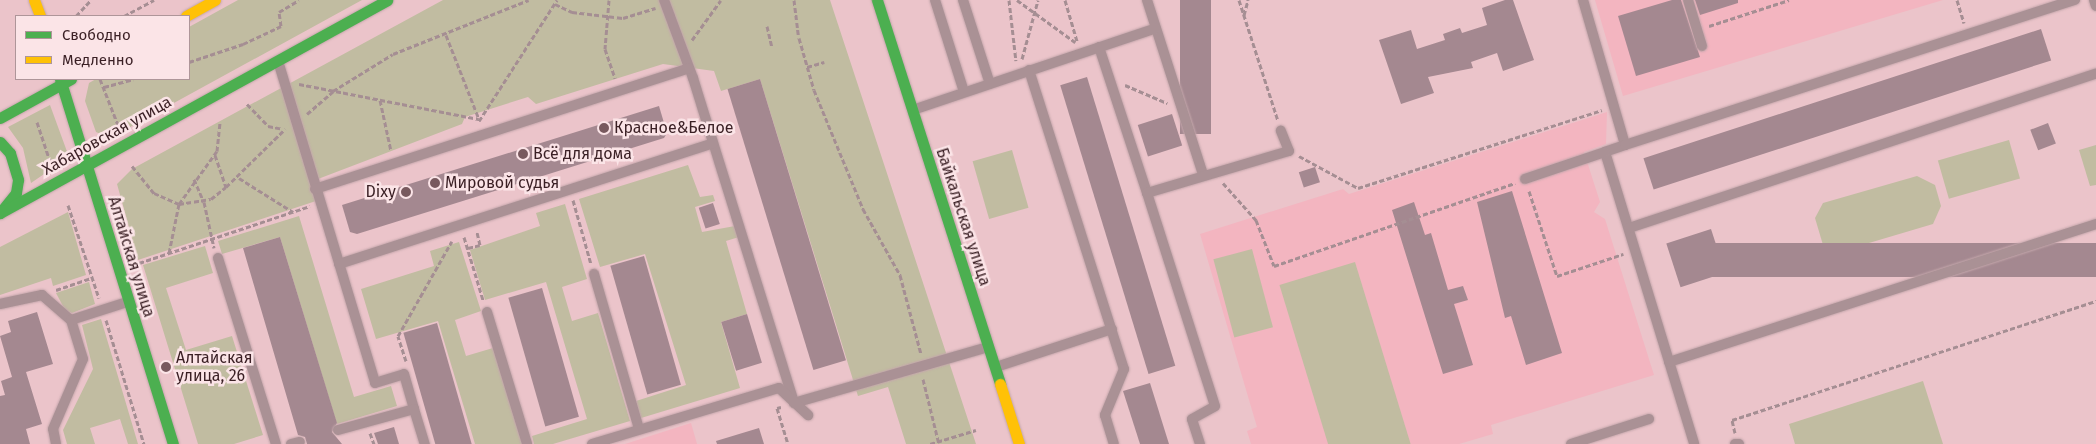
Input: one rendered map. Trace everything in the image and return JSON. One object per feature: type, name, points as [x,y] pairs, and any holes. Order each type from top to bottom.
[{"type":"street","points":[[34,0],[40,15]]},
{"type":"street","points":[[188,15],[215,0]]},
{"type":"street","name":"Хабаровская улица","points":[[0,213],[387,0]]},
{"type":"street","name":"Байкальская улица","points":[[877,0],[1019,444]]},
{"type":"street","points":[[0,118],[64,80]]},
{"type":"street","name":"Алтайская улица","points":[[64,80],[86,166],[173,444]]},
{"type":"street","name":"Хабаровская улица","points":[[0,142],[10,153],[18,180],[16,193],[0,213]]},
{"type":"lane","points":[[935,0],[964,92]]},
{"type":"lane","points":[[963,0],[990,84]]},
{"type":"lane","points":[[1147,0],[1203,174]]},
{"type":"lane","points":[[1595,0],[1583,2],[1625,145]]},
{"type":"lane","points":[[1688,0],[1702,46]]},
{"type":"lane","points":[[1525,179],[2075,0]]},
{"type":"lane","points":[[2094,0],[2096,6]]},
{"type":"lane","points":[[665,3],[681,54],[689,68],[794,403]]},
{"type":"lane","points":[[912,110],[1156,28]]},
{"type":"lane","points":[[1099,47],[1215,406],[1192,419],[1200,444]]},
{"type":"lane","points":[[278,60],[375,383],[404,374],[425,444]]},
{"type":"lane","points":[[316,189],[689,68]]},
{"type":"lane","points":[[1029,70],[1124,369],[1105,415],[1114,444]]},
{"type":"lane","points":[[1628,228],[2096,74]]},
{"type":"lane","points":[[1147,193],[1203,174],[1289,152],[1281,131]]},
{"type":"lane","points":[[339,264],[713,143]]},
{"type":"lane","points":[[1605,152],[1694,444]]},
{"type":"lane","points":[[1669,362],[2096,224]]},
{"type":"lane","points":[[218,258],[276,444]]},
{"type":"lane","points":[[594,274],[639,429]]},
{"type":"lane","points":[[0,304],[42,295],[71,320],[83,360],[53,429],[56,444]]},
{"type":"lane","points":[[71,320],[128,302]]},
{"type":"lane","points":[[487,312],[527,444]]},
{"type":"lane","points":[[994,368],[1112,329]]},
{"type":"lane","points":[[794,403],[988,347]]},
{"type":"lane","points":[[592,444],[779,388],[808,415]]},
{"type":"lane","points":[[338,430],[414,409]]},
{"type":"lane","points":[[1571,444],[1649,419]]},
{"type":"path","points":[[77,15],[91,0]]},
{"type":"path","points":[[126,15],[154,0]]},
{"type":"path","points":[[190,62],[281,26],[279,12],[299,0]]},
{"type":"path","points":[[132,166],[154,193],[179,204],[204,202],[238,178],[284,129],[298,122],[333,91],[393,54],[446,35],[529,0]]},
{"type":"path","points":[[609,0],[612,6],[606,16],[605,49],[620,91]]},
{"type":"path","points":[[681,54],[721,0]]},
{"type":"path","points":[[794,0],[807,67],[863,209],[900,275],[921,352],[919,366],[939,443]]},
{"type":"path","points":[[1009,0],[1018,74]]},
{"type":"path","points":[[1016,0],[1078,44],[1065,0]]},
{"type":"path","points":[[1018,74],[1038,0]]},
{"type":"path","points":[[1239,0],[1281,131]]},
{"type":"path","points":[[1244,15],[1248,0]]},
{"type":"path","points":[[1697,30],[1789,0]]},
{"type":"path","points":[[1957,0],[1968,34]]},
{"type":"path","points":[[478,136],[480,119],[556,2],[572,12],[623,18],[665,3]]},
{"type":"path","points":[[767,26],[772,47]]},
{"type":"path","points":[[446,35],[480,119]]},
{"type":"path","points":[[807,67],[824,62]]},
{"type":"path","points":[[1110,79],[1182,110]]},
{"type":"path","points":[[100,80],[121,134]]},
{"type":"path","points":[[104,87],[129,80]]},
{"type":"path","points":[[285,80],[480,119]]},
{"type":"path","points":[[380,100],[394,164]]},
{"type":"path","points":[[248,104],[268,126],[284,129]]},
{"type":"path","points":[[1289,152],[1358,188],[1614,106]]},
{"type":"path","points":[[34,113],[54,171]]},
{"type":"path","points":[[220,122],[215,155],[226,188]]},
{"type":"path","points":[[168,253],[179,204],[194,179],[215,155]]},
{"type":"path","points":[[238,178],[293,212]]},
{"type":"path","points":[[194,179],[204,202],[211,239],[218,258]]},
{"type":"path","points":[[1225,185],[1256,220],[1274,266],[1525,179],[1557,276],[1635,250]]},
{"type":"path","points":[[570,189],[594,274]]},
{"type":"path","points":[[139,263],[320,203]]},
{"type":"path","points":[[461,225],[487,312]]},
{"type":"path","points":[[398,336],[461,225]]},
{"type":"path","points":[[42,295],[92,277]]},
{"type":"path","points":[[1738,444],[1732,420],[2096,301]]},
{"type":"path","points":[[788,444],[777,408],[794,403]]},
{"type":"path","points":[[930,444],[939,443],[976,430]]},
{"type":"shaded area","points":[[238,0],[362,0],[110,138],[96,132],[85,101],[89,83],[94,80],[190,80],[190,26]]},
{"type":"shaded area","points":[[443,0],[830,0],[976,444],[906,444],[888,387],[858,396],[760,79],[721,91],[714,71],[663,64],[536,104],[528,97],[465,117],[462,124],[318,179],[316,201],[138,260],[117,184],[132,169]]},
{"type":"shaded area","points":[[1595,0],[1943,0],[1623,96]]},
{"type":"shaded area","points":[[50,105],[69,157],[31,183],[23,148],[8,127]]},
{"type":"shaded area","points":[[1607,112],[1606,144],[1584,152],[1600,202],[1594,212],[1605,219],[1654,375],[1491,425],[1493,434],[1459,444],[1251,444],[1247,431],[1257,427],[1200,234],[1343,189],[1349,194]]},
{"type":"shaded area","points":[[2009,140],[2020,178],[1949,199],[1938,160]]},
{"type":"shaded area","points":[[2096,145],[2096,185],[2090,186],[2079,150]]},
{"type":"shaded area","points":[[1012,150],[1029,208],[989,219],[973,161]]},
{"type":"shaded area","points":[[688,165],[700,197],[713,195],[715,201],[695,207],[702,232],[735,226],[739,237],[726,241],[747,314],[721,322],[740,388],[641,418],[636,401],[686,385],[645,254],[600,267],[579,199]]},
{"type":"shaded area","points":[[1917,176],[1935,185],[1941,206],[1933,224],[1842,251],[1823,245],[1815,218],[1823,203]]},
{"type":"shaded area","points":[[565,204],[587,279],[562,287],[572,321],[598,313],[630,421],[553,444],[534,444],[532,436],[587,419],[546,282],[485,300],[470,250],[540,226],[536,213]]},
{"type":"shaded area","points":[[68,212],[86,275],[53,286],[51,278],[0,295],[0,247]]},
{"type":"shaded area","points":[[299,216],[354,397],[391,386],[397,406],[337,424],[280,237],[222,254],[218,241]]},
{"type":"shaded area","points":[[459,242],[481,311],[455,320],[466,356],[493,348],[522,444],[475,444],[438,321],[376,339],[361,289],[434,266],[430,251]]},
{"type":"shaded area","points":[[205,246],[213,273],[166,288],[186,350],[232,336],[263,435],[234,444],[198,444],[143,265]]},
{"type":"shaded area","points":[[1252,249],[1273,327],[1234,338],[1213,259]]},
{"type":"shaded area","points":[[1355,262],[1411,444],[1328,444],[1279,285]]},
{"type":"shaded area","points":[[89,282],[95,304],[72,313],[65,310],[56,293]]},
{"type":"shaded area","points":[[101,319],[138,444],[128,444],[120,419],[90,428],[95,444],[67,444],[63,430],[93,369],[82,325]]},
{"type":"shaded area","points":[[1923,381],[1943,444],[1795,444],[1789,424]]},
{"type":"shaded area","points":[[691,423],[697,444],[625,444]]},
{"type":"building","points":[[1180,0],[1211,0],[1211,134],[1180,134]]},
{"type":"building","points":[[1505,0],[1513,0],[1534,60],[1503,71],[1497,53],[1471,62],[1473,68],[1428,77],[1434,93],[1401,104],[1379,40],[1411,30],[1417,49],[1445,40],[1443,34],[1460,28],[1462,33],[1487,25],[1482,8]]},
{"type":"building","points":[[1672,0],[1681,0],[1700,57],[1636,76],[1618,16]]},
{"type":"building","points":[[1695,0],[1738,0],[1738,3],[1700,15]]},
{"type":"building","points":[[2041,29],[2051,60],[1654,190],[1643,158]]},
{"type":"building","points":[[1087,77],[1175,366],[1149,374],[1060,85]]},
{"type":"building","points":[[760,79],[846,360],[813,370],[727,89]]},
{"type":"building","points":[[659,106],[667,133],[664,138],[357,234],[350,232],[342,205]]},
{"type":"building","points":[[1172,114],[1182,145],[1148,157],[1138,125]]},
{"type":"building","points":[[2048,123],[2056,144],[2038,150],[2030,130]]},
{"type":"building","points":[[1315,167],[1320,182],[1304,187],[1299,172]]},
{"type":"building","points":[[1512,191],[1562,353],[1526,365],[1511,316],[1505,318],[1477,202]]},
{"type":"building","points":[[1414,202],[1425,235],[1431,233],[1448,290],[1463,286],[1468,300],[1454,304],[1473,365],[1443,374],[1392,210]]},
{"type":"building","points":[[713,203],[720,224],[706,229],[699,208]]},
{"type":"building","points":[[1711,229],[1725,273],[1681,287],[1666,244]]},
{"type":"building","points":[[280,237],[337,423],[332,432],[342,444],[307,444],[305,437],[298,435],[243,248]]},
{"type":"building","points":[[1693,243],[2096,243],[2096,277],[1693,277]]},
{"type":"building","points":[[644,256],[681,385],[647,394],[610,266]]},
{"type":"building","points":[[542,288],[579,417],[545,426],[508,298]]},
{"type":"building","points":[[37,312],[53,364],[26,372],[42,424],[26,429],[30,444],[0,444],[0,396],[5,395],[1,381],[12,377],[0,336],[11,332],[8,321]]},
{"type":"building","points":[[747,314],[762,363],[736,371],[721,322]]},
{"type":"building","points":[[437,323],[472,444],[435,444],[403,333]]},
{"type":"building","points":[[1150,383],[1169,444],[1140,444],[1123,391]]},
{"type":"building","points":[[394,427],[399,444],[378,444],[374,433]]},
{"type":"building","points":[[759,428],[764,444],[717,444],[716,441]]},
{"type":"traffic: fast","points":[[0,213],[387,0]]},
{"type":"traffic: fast","points":[[877,0],[1000,384]]},
{"type":"traffic: fast","points":[[60,80],[173,444]]},
{"type":"traffic: fast","points":[[0,118],[69,80]]},
{"type":"traffic: fast","points":[[0,142],[10,153],[18,180],[16,193],[0,213]]},
{"type":"traffic: slow","points":[[34,0],[40,15]]},
{"type":"traffic: slow","points":[[188,15],[215,0]]},
{"type":"traffic: slow","points":[[1000,384],[1019,444]]},
{"type":"place","name":"Красное&Белое","points":[[604,128]]},
{"type":"place","name":"Всё для дома","points":[[523,154]]},
{"type":"place","name":"Мировой судья","points":[[435,183]]},
{"type":"place","name":"Dixy","points":[[406,192]]},
{"type":"place","name":"Алтайская улица, 26","points":[[166,367]]}]
